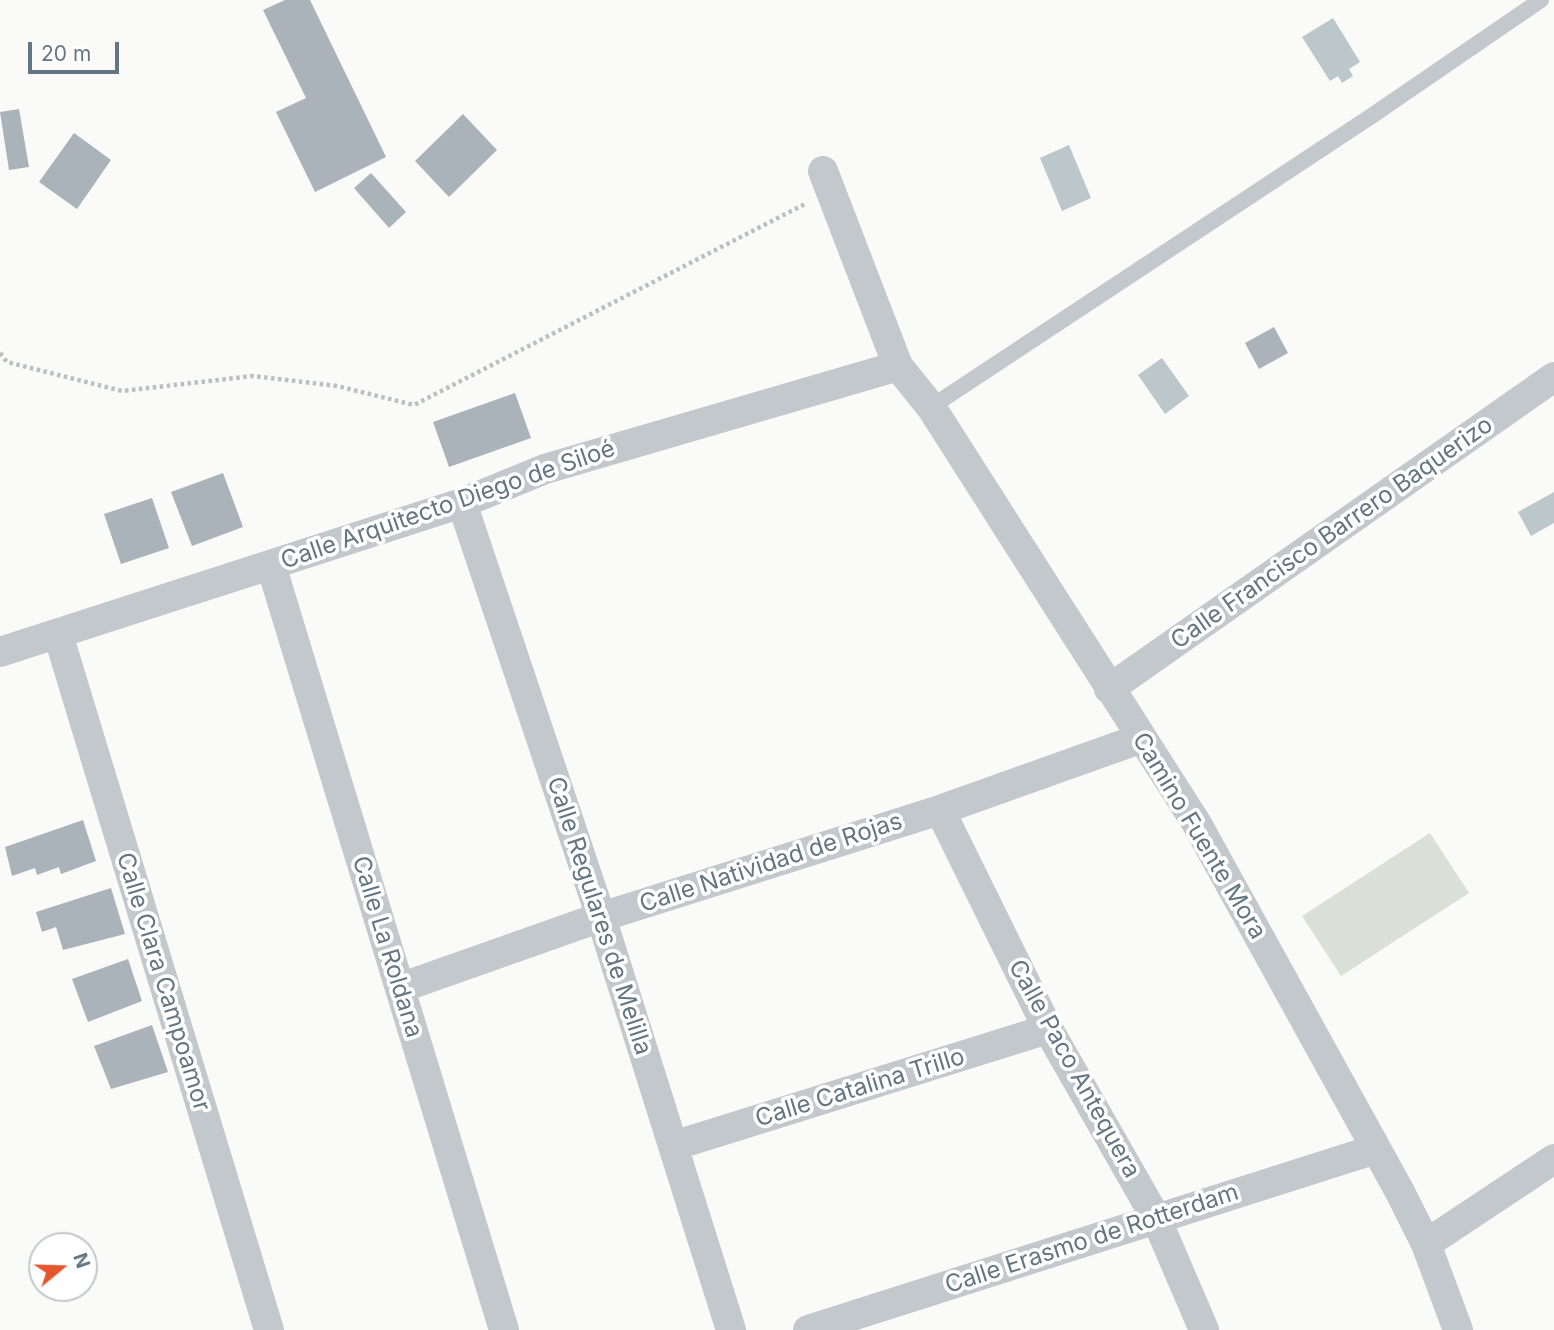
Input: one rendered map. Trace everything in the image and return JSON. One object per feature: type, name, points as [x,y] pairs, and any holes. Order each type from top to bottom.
[{"type":"street","name":"Camino Fuente Mora","points":[[827,181],[898,366],[931,407],[1198,824],[1426,1244],[1458,1330]]},
{"type":"street","name":"Calle Arquitecto Diego de Siloé","points":[[0,652],[462,503],[545,469],[898,366]]},
{"type":"street","name":"Calle Francisco Barrero Baquerizo","points":[[1110,689],[1554,377]]},
{"type":"street","name":"Calle Regulares de Melilla","points":[[462,503],[601,917],[731,1330]]},
{"type":"street","name":"Calle La Roldana","points":[[271,565],[504,1330]]},
{"type":"street","name":"Calle Clara Campoamor","points":[[58,634],[269,1330]]},
{"type":"street","name":"Calle Natividad de Rojas","points":[[400,988],[601,917],[940,810],[1142,738]]},
{"type":"street","name":"Calle Paco Antequera","points":[[940,810],[1048,1030],[1156,1218],[1204,1330]]},
{"type":"street","name":"Calle Catalina Trillo","points":[[673,1146],[1048,1030]]},
{"type":"street","name":"Calle Erasmo de Rotterdam","points":[[808,1330],[1376,1149]]},
{"type":"street","points":[[1426,1244],[1554,1159]]},
{"type":"lane","points":[[931,407],[1373,115],[1541,0]]},
{"type":"path","points":[[0,353],[8,362],[122,391],[253,376],[337,386],[414,405],[827,181]]},
{"type":"shaded area","points":[[1333,18],[1360,62],[1349,69],[1353,76],[1342,83],[1338,76],[1330,81],[1302,37]]},
{"type":"shaded area","points":[[1069,145],[1091,198],[1062,211],[1040,158]]},
{"type":"shaded area","points":[[1162,358],[1189,396],[1165,414],[1138,375]]},
{"type":"shaded area","points":[[1554,492],[1554,523],[1531,536],[1518,512]]},
{"type":"shaded area","points":[[1430,833],[1469,893],[1341,976],[1302,916]]},
{"type":"building","points":[[285,0],[310,0],[386,157],[315,192],[276,112],[306,98],[263,10]]},
{"type":"building","points":[[19,109],[29,167],[9,170],[0,112]]},
{"type":"building","points":[[463,114],[497,150],[449,197],[415,161]]},
{"type":"building","points":[[74,133],[111,160],[77,209],[39,182]]},
{"type":"building","points":[[371,173],[406,212],[389,228],[354,188]]},
{"type":"building","points":[[1274,327],[1288,353],[1259,369],[1245,343]]},
{"type":"building","points":[[515,393],[531,438],[449,467],[433,422]]},
{"type":"building","points":[[223,473],[243,527],[192,546],[171,492]]},
{"type":"building","points":[[152,498],[169,548],[121,564],[104,514]]},
{"type":"building","points":[[83,820],[96,861],[61,874],[59,867],[37,875],[35,868],[12,876],[5,847]]},
{"type":"building","points":[[111,888],[125,934],[63,950],[56,927],[42,932],[36,912]]},
{"type":"building","points":[[128,959],[142,1001],[88,1022],[72,979]]},
{"type":"building","points":[[152,1025],[168,1072],[111,1089],[94,1046]]}]
